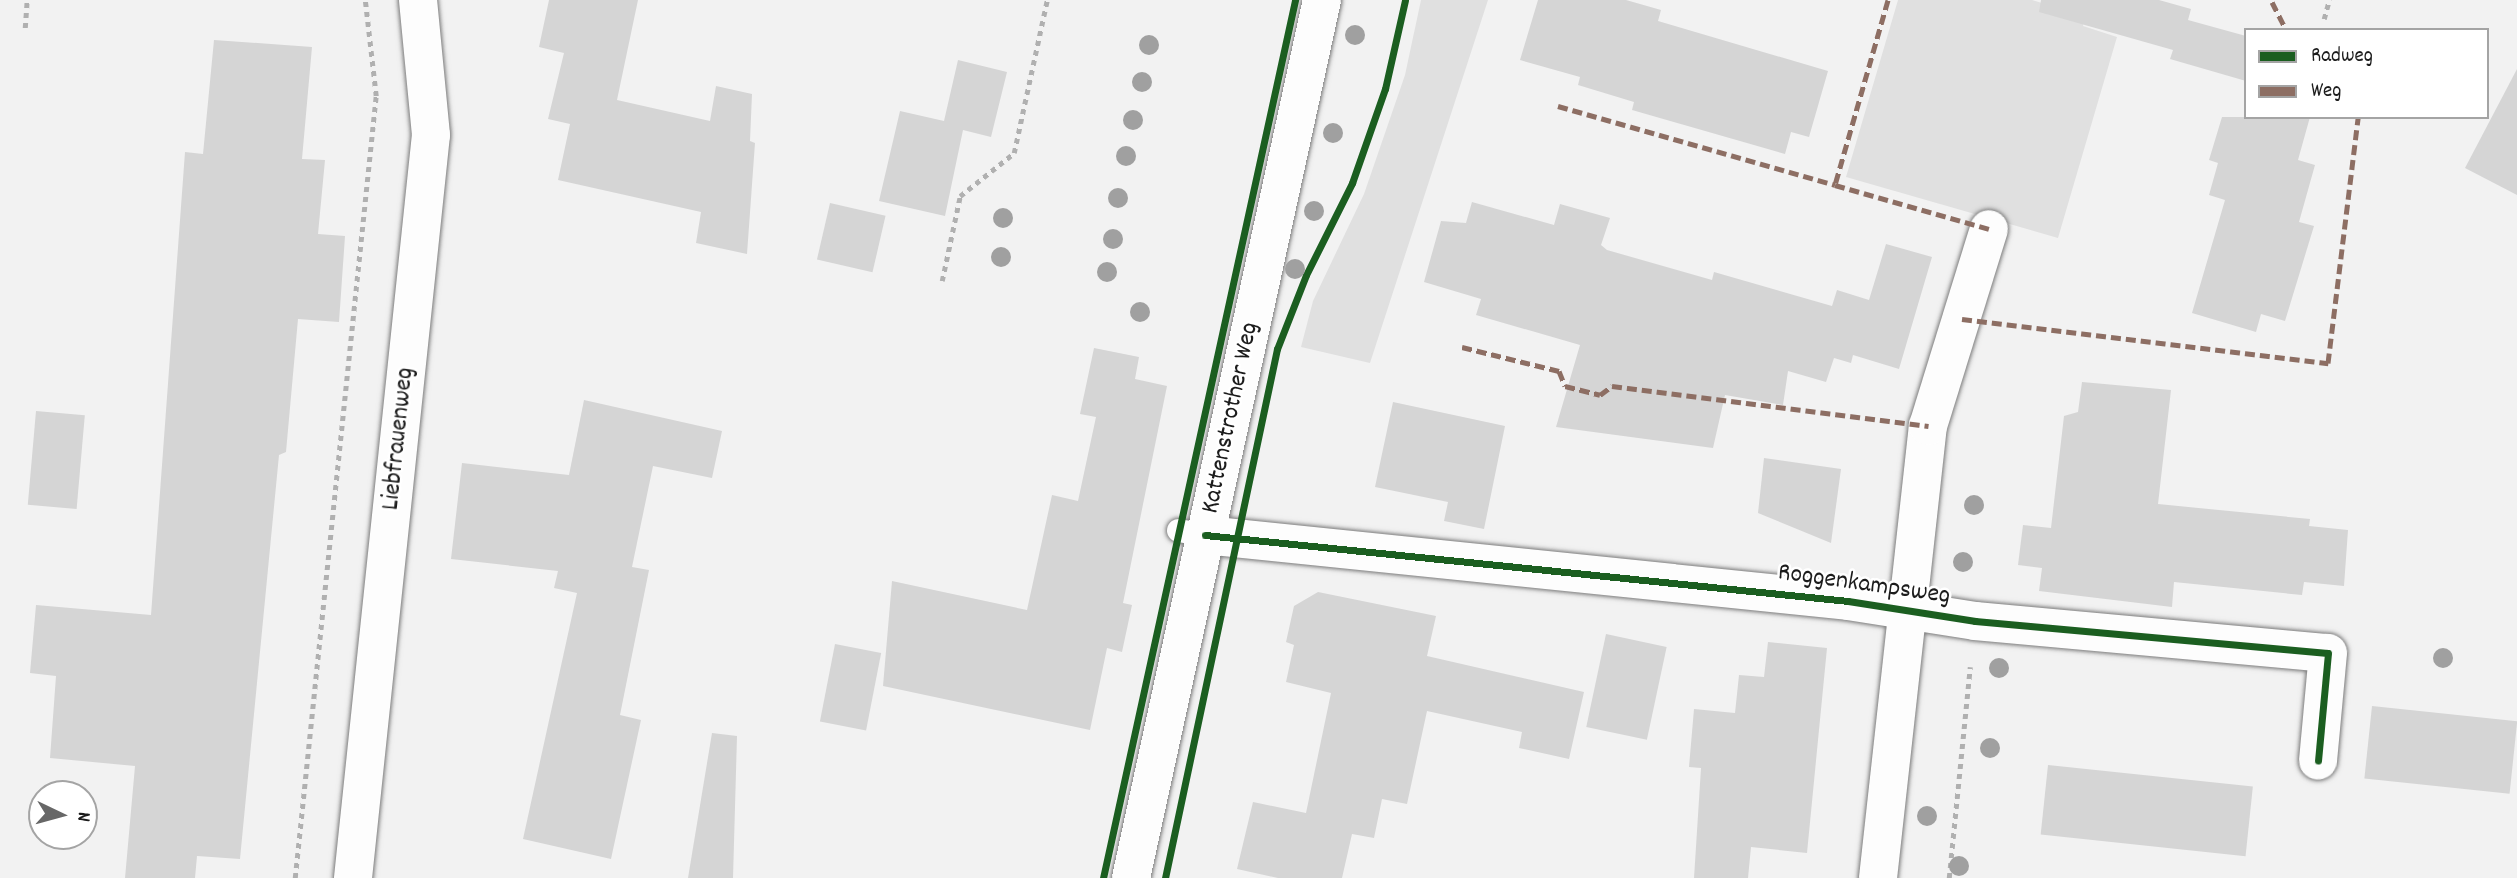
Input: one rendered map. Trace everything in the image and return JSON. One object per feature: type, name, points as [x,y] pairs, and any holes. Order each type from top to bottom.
[{"type":"street","name":"Liebfrauenweg","points":[[353,878],[431,135],[418,0]]},
{"type":"street","name":"Kattenstrother Weg","points":[[1131,878],[1192,532],[1322,0]]},
{"type":"street","name":"Roggenkampsweg","points":[[1878,878],[1904,613],[1928,426],[1989,229]]},
{"type":"street","name":"Roggenkampsweg","points":[[1192,532],[1848,601],[1904,613],[1975,621],[2328,653],[2318,761]]},
{"type":"path","points":[[25,28],[27,0]]},
{"type":"path","points":[[295,878],[376,96],[365,0]]},
{"type":"path","points":[[942,281],[960,197],[1014,153],[1047,0]]},
{"type":"path","points":[[2324,19],[2329,0]]},
{"type":"path","points":[[1949,878],[1975,621]]},
{"type":"shaded area","points":[[1421,0],[1488,0],[1370,363],[1301,347],[1313,301],[1364,194],[1405,75]]},
{"type":"shaded area","points":[[1898,0],[2032,0],[2085,16],[2083,26],[2117,37],[2058,238],[1846,177]]},
{"type":"building","points":[[549,0],[638,0],[617,100],[710,121],[716,86],[752,94],[750,141],[755,143],[747,254],[696,243],[701,212],[558,180],[570,124],[548,119],[564,53],[539,47]]},
{"type":"building","points":[[1538,0],[1626,0],[1661,10],[1658,21],[1828,71],[1809,137],[1791,132],[1785,154],[1632,110],[1634,102],[1578,85],[1580,77],[1520,60]]},
{"type":"building","points":[[2041,0],[2159,0],[2191,9],[2188,20],[2244,35],[2244,80],[2170,59],[2173,50],[2039,12]]},
{"type":"building","points":[[214,40],[312,47],[302,159],[325,160],[318,234],[345,236],[339,322],[298,319],[286,452],[279,455],[240,859],[197,856],[195,878],[125,878],[135,766],[50,758],[56,676],[30,673],[36,605],[151,615],[185,152],[203,154]]},
{"type":"building","points":[[958,60],[1007,72],[991,137],[963,130],[945,216],[879,201],[900,111],[944,121]]},
{"type":"building","points":[[2517,69],[2517,195],[2465,168]]},
{"type":"building","points":[[2222,117],[2309,119],[2298,160],[2315,165],[2299,222],[2314,226],[2285,321],[2261,314],[2256,332],[2192,313],[2225,200],[2209,195],[2218,163],[2209,160]]},
{"type":"building","points":[[1472,202],[1554,225],[1560,204],[1610,218],[1601,245],[1607,250],[1712,280],[1714,272],[1832,306],[1837,290],[1869,300],[1886,244],[1932,257],[1899,369],[1853,355],[1851,363],[1834,358],[1826,382],[1788,371],[1783,405],[1725,395],[1713,448],[1556,427],[1580,345],[1476,315],[1481,299],[1424,282],[1441,221],[1466,223]]},
{"type":"building","points":[[830,203],[886,216],[872,272],[817,260]]},
{"type":"building","points":[[1094,348],[1139,357],[1135,379],[1167,386],[1123,603],[1132,605],[1122,652],[1107,648],[1090,730],[883,686],[892,581],[1027,610],[1052,495],[1078,501],[1096,417],[1080,414]]},
{"type":"building","points":[[2082,382],[2171,390],[2158,504],[2310,519],[2309,526],[2348,530],[2344,586],[2304,582],[2302,595],[2174,582],[2172,607],[2039,591],[2042,568],[2018,565],[2023,525],[2051,528],[2064,416],[2078,412]]},
{"type":"building","points":[[584,400],[722,431],[712,478],[653,466],[632,567],[649,570],[620,715],[641,720],[611,859],[523,839],[577,593],[554,588],[558,571],[451,559],[462,463],[569,475]]},
{"type":"building","points":[[1393,402],[1505,426],[1484,529],[1444,521],[1448,502],[1375,487]]},
{"type":"building","points":[[36,411],[85,415],[77,509],[28,505]]},
{"type":"building","points":[[1764,458],[1841,469],[1831,543],[1758,513]]},
{"type":"building","points":[[1318,592],[1436,616],[1427,656],[1584,692],[1569,759],[1519,748],[1522,732],[1427,711],[1407,804],[1382,799],[1374,838],[1352,834],[1342,878],[1278,878],[1237,869],[1253,802],[1306,813],[1331,693],[1286,682],[1294,645],[1286,642],[1294,606]]},
{"type":"building","points":[[1606,634],[1667,647],[1647,740],[1586,727]]},
{"type":"building","points":[[1768,642],[1827,648],[1807,853],[1751,847],[1748,878],[1694,878],[1701,768],[1689,767],[1694,709],[1735,713],[1739,675],[1764,677]]},
{"type":"building","points":[[835,644],[881,653],[866,731],[820,722]]},
{"type":"building","points":[[2372,706],[2517,721],[2510,794],[2364,779]]},
{"type":"building","points":[[712,733],[737,736],[733,878],[688,878]]},
{"type":"building","points":[[2048,765],[2253,787],[2246,856],[2041,835]]},
{"type":"marked path","points":[[1888,0],[1835,185],[1989,229]]},
{"type":"marked path","points":[[2272,2],[2285,28]]},
{"type":"marked path","points":[[1558,106],[1835,185]]},
{"type":"marked path","points":[[1962,319],[2328,363],[2358,119]]},
{"type":"marked path","points":[[1462,347],[1559,371],[1565,386],[1600,395],[1612,386],[1928,426]]},
{"type":"cycle path","points":[[1103,878],[1295,0]]},
{"type":"cycle path","points":[[1165,878],[1277,349],[1306,275],[1352,183],[1385,89],[1405,0]]},
{"type":"cycle path","points":[[1205,535],[1848,601],[1975,621],[2328,653],[2318,761]]}]
